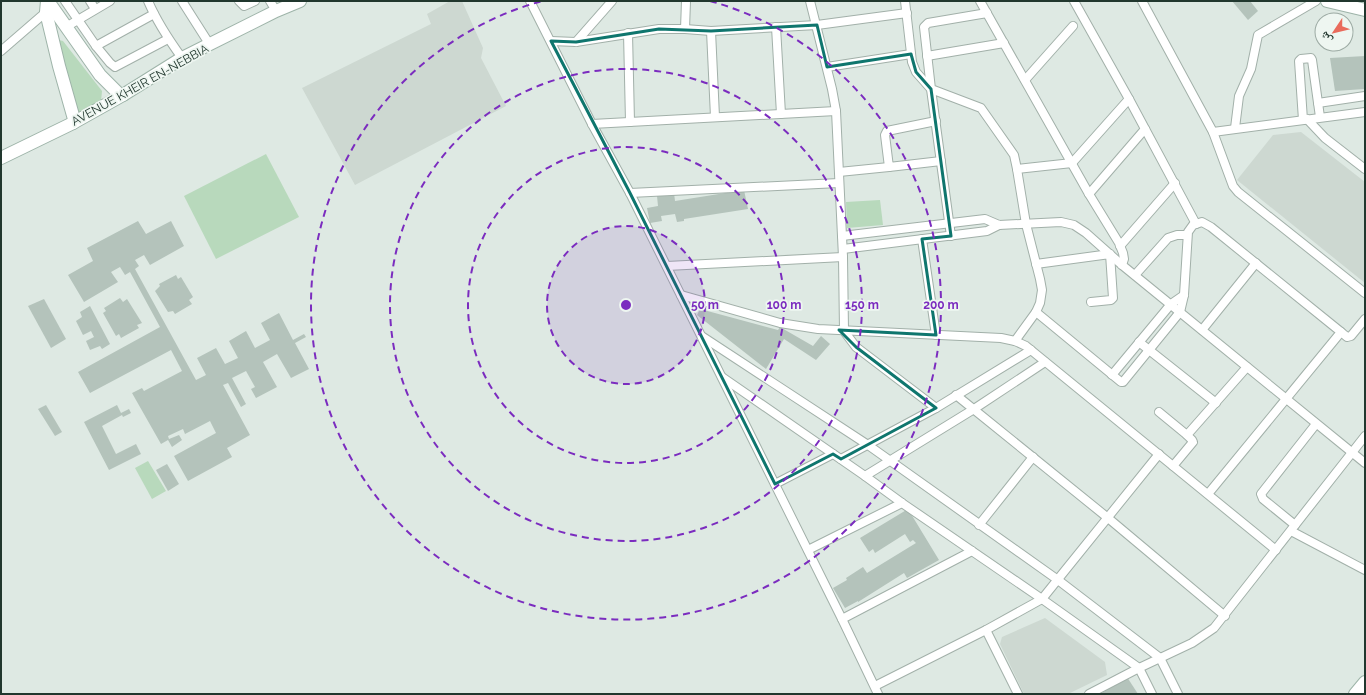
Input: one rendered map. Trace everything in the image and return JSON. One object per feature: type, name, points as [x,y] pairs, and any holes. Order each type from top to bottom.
[{"type":"main road","name":"AVENUE KHEIR EN-NEBBIA","points":[[1,158],[73,123],[123,95],[182,58],[210,45],[273,6],[300,1]]},
{"type":"main road","points":[[1327,1],[1365,10]]},
{"type":"main road","points":[[47,5],[66,27],[100,75],[120,95],[123,95]]},
{"type":"main road","points":[[47,5],[59,66],[74,119],[73,123]]},
{"type":"main road","points":[[1355,694],[1365,682]]},
{"type":"street","points":[[65,1],[96,46],[110,63],[116,67],[168,39]]},
{"type":"street","points":[[90,1],[95,9]]},
{"type":"street","points":[[66,27],[110,1]]},
{"type":"street","points":[[148,1],[168,39],[182,58]]},
{"type":"street","points":[[182,1],[210,45]]},
{"type":"street","points":[[238,1],[244,6],[255,1]]},
{"type":"street","points":[[530,1],[592,124],[630,193],[667,266],[876,690],[1042,599],[1159,454]]},
{"type":"street","points":[[576,42],[612,1]]},
{"type":"street","points":[[685,29],[686,1]]},
{"type":"street","points":[[810,1],[827,67],[836,111],[843,253],[844,331],[856,347],[936,408]]},
{"type":"street","points":[[905,1],[912,62],[916,72],[931,89],[981,108],[1014,155],[1026,224],[1042,290],[1040,303],[1036,312],[1015,341]]},
{"type":"street","points":[[980,1],[1120,246],[1124,260],[1122,265]]},
{"type":"street","points":[[1074,1],[1130,99],[1196,224]]},
{"type":"street","points":[[1142,1],[1213,132],[1230,181],[1238,192],[1365,293]]},
{"type":"street","points":[[1235,128],[1239,96],[1251,69],[1258,35],[1316,1]]},
{"type":"street","points":[[1,51],[47,5]]},
{"type":"street","points":[[951,236],[924,27],[927,24],[987,13]]},
{"type":"street","points":[[96,46],[154,14]]},
{"type":"street","points":[[551,41],[576,42],[659,29],[711,31],[816,25],[907,14]]},
{"type":"street","points":[[1025,80],[1073,26]]},
{"type":"street","points":[[776,27],[781,114]]},
{"type":"street","points":[[711,31],[715,117]]},
{"type":"street","points":[[628,33],[630,122]]},
{"type":"street","points":[[928,56],[1004,43]]},
{"type":"street","points":[[827,67],[911,54]]},
{"type":"street","points":[[1320,117],[1312,59],[1301,59],[1299,61],[1305,119],[1325,138],[1365,169]]},
{"type":"street","points":[[1318,103],[1365,96]]},
{"type":"street","points":[[1017,169],[1072,163],[1130,99]]},
{"type":"street","points":[[592,124],[836,111]]},
{"type":"street","points":[[1213,132],[1365,112]]},
{"type":"street","points":[[889,167],[885,135],[887,131],[936,121]]},
{"type":"street","points":[[1089,194],[1145,129]]},
{"type":"street","points":[[839,172],[941,161]]},
{"type":"street","points":[[630,193],[839,183]]},
{"type":"street","points":[[1120,246],[1174,184]]},
{"type":"street","points":[[842,236],[985,219],[999,225]]},
{"type":"street","points":[[667,266],[843,253],[893,243],[987,231],[999,225],[1061,222],[1074,225],[1086,233],[1122,265],[1365,463]]},
{"type":"street","points":[[1036,312],[1112,375],[1123,382],[1180,312],[1184,295],[1187,235],[1189,229],[1193,225],[1202,222],[1211,227],[1347,337],[1351,336],[1365,319]]},
{"type":"street","points":[[892,230],[893,243]]},
{"type":"street","points":[[1135,275],[1168,238],[1178,235],[1187,235]]},
{"type":"street","points":[[922,239],[936,335]]},
{"type":"street","points":[[1036,264],[1110,254]]},
{"type":"street","points":[[1091,302],[1111,300],[1113,298],[1110,254]]},
{"type":"street","points":[[1202,330],[1256,263]]},
{"type":"street","points":[[681,295],[780,323],[818,329],[1000,338],[1015,341],[1031,350],[1276,550]]},
{"type":"street","points":[[1112,375],[1171,304],[1184,295]]},
{"type":"street","points":[[1208,494],[1341,332]]},
{"type":"street","points":[[702,336],[890,460],[1058,580],[1160,658],[1178,694]]},
{"type":"street","points":[[1139,342],[1216,403]]},
{"type":"street","points":[[841,459],[936,408],[1031,350]]},
{"type":"street","points":[[865,476],[974,409],[1045,362]]},
{"type":"street","points":[[1187,435],[1247,367]]},
{"type":"street","points":[[721,376],[1139,668],[1152,694]]},
{"type":"street","points":[[956,395],[1108,518],[1225,616]]},
{"type":"street","points":[[1159,412],[1187,435],[1193,442],[1173,466]]},
{"type":"street","points":[[1316,424],[1261,494],[1263,499],[1293,528],[1364,568]]},
{"type":"street","points":[[1089,694],[1197,640],[1214,628],[1225,616],[1365,436]]},
{"type":"street","points":[[775,484],[833,454]]},
{"type":"street","points":[[979,525],[1033,457]]},
{"type":"street","points":[[808,550],[902,503]]},
{"type":"street","points":[[842,619],[972,552]]},
{"type":"street","points":[[986,630],[1018,694]]},
{"type":"highlighted area","points":[[817,25],[827,67],[911,54],[916,72],[931,89],[950,224],[951,236],[922,239],[936,335],[839,330],[856,347],[936,408],[841,459],[833,454],[775,484],[630,193],[551,41],[576,42],[659,29],[711,31]]},
{"type":"shaded area","points":[[450,1],[462,1],[483,48],[481,58],[506,106],[355,185],[302,88],[431,24],[427,14]]},
{"type":"shaded area","points":[[1301,132],[1365,182],[1365,283],[1237,180],[1273,135]]},
{"type":"shaded area","points":[[1045,618],[1105,662],[1107,675],[1068,694],[1024,694],[1000,644],[1002,637]]},
{"type":"green space","points":[[59,40],[63,41],[102,91],[101,102],[77,115]]},
{"type":"green space","points":[[266,154],[299,217],[216,259],[184,196]]},
{"type":"green space","points":[[880,200],[883,225],[847,228],[846,202]]},
{"type":"green space","points":[[148,461],[166,491],[152,499],[135,468]]},
{"type":"building","points":[[1232,1],[1250,1],[1258,11],[1248,20]]},
{"type":"building","points":[[1365,56],[1365,89],[1335,91],[1330,58]]},
{"type":"building","points":[[744,190],[748,209],[684,219],[684,221],[677,222],[675,214],[661,216],[662,221],[650,223],[647,208],[658,206],[657,196],[674,193],[675,201]]},
{"type":"building","points":[[138,221],[146,234],[171,221],[184,246],[150,265],[144,255],[135,260],[139,266],[135,269],[196,380],[206,375],[197,358],[216,348],[225,364],[238,358],[229,341],[246,331],[255,348],[270,340],[261,323],[279,313],[293,340],[304,334],[306,337],[295,343],[309,369],[291,378],[277,354],[263,362],[277,387],[256,398],[251,389],[255,387],[246,371],[232,378],[246,404],[241,407],[228,383],[223,385],[250,435],[227,448],[232,457],[188,481],[174,456],[216,433],[210,421],[185,434],[183,429],[168,436],[169,439],[179,435],[182,440],[172,447],[168,440],[161,444],[132,393],[142,388],[144,391],[182,371],[171,350],[90,393],[78,372],[160,327],[130,272],[125,275],[120,267],[111,272],[118,282],[84,302],[68,275],[93,261],[87,248]]},
{"type":"building","points":[[176,275],[178,279],[181,277],[193,297],[189,300],[192,304],[175,314],[173,311],[168,312],[155,291],[160,286],[159,284]]},
{"type":"building","points":[[120,298],[123,302],[127,299],[142,323],[137,325],[139,328],[121,338],[119,334],[116,336],[103,313],[106,311],[104,308]]},
{"type":"building","points":[[44,299],[66,339],[51,348],[28,306]]},
{"type":"building","points":[[90,306],[110,344],[102,349],[100,346],[90,350],[86,341],[94,337],[91,331],[83,335],[76,321],[82,317],[80,312]]},
{"type":"building","points":[[700,309],[778,330],[780,327],[813,346],[821,336],[830,344],[816,360],[784,339],[766,369],[697,315]]},
{"type":"building","points":[[46,405],[62,432],[55,436],[38,409]]},
{"type":"building","points":[[117,405],[121,413],[129,409],[131,413],[123,417],[122,415],[102,426],[116,454],[136,444],[141,454],[109,470],[84,422]]},
{"type":"building","points":[[167,464],[179,484],[168,491],[156,470]]},
{"type":"building","points":[[908,509],[939,560],[907,578],[904,573],[858,602],[845,608],[833,588],[847,580],[846,578],[863,567],[867,573],[916,543],[913,540],[910,542],[905,534],[875,553],[873,549],[869,552],[860,538]]},
{"type":"building","points":[[1127,677],[1138,694],[1100,694]]}]
